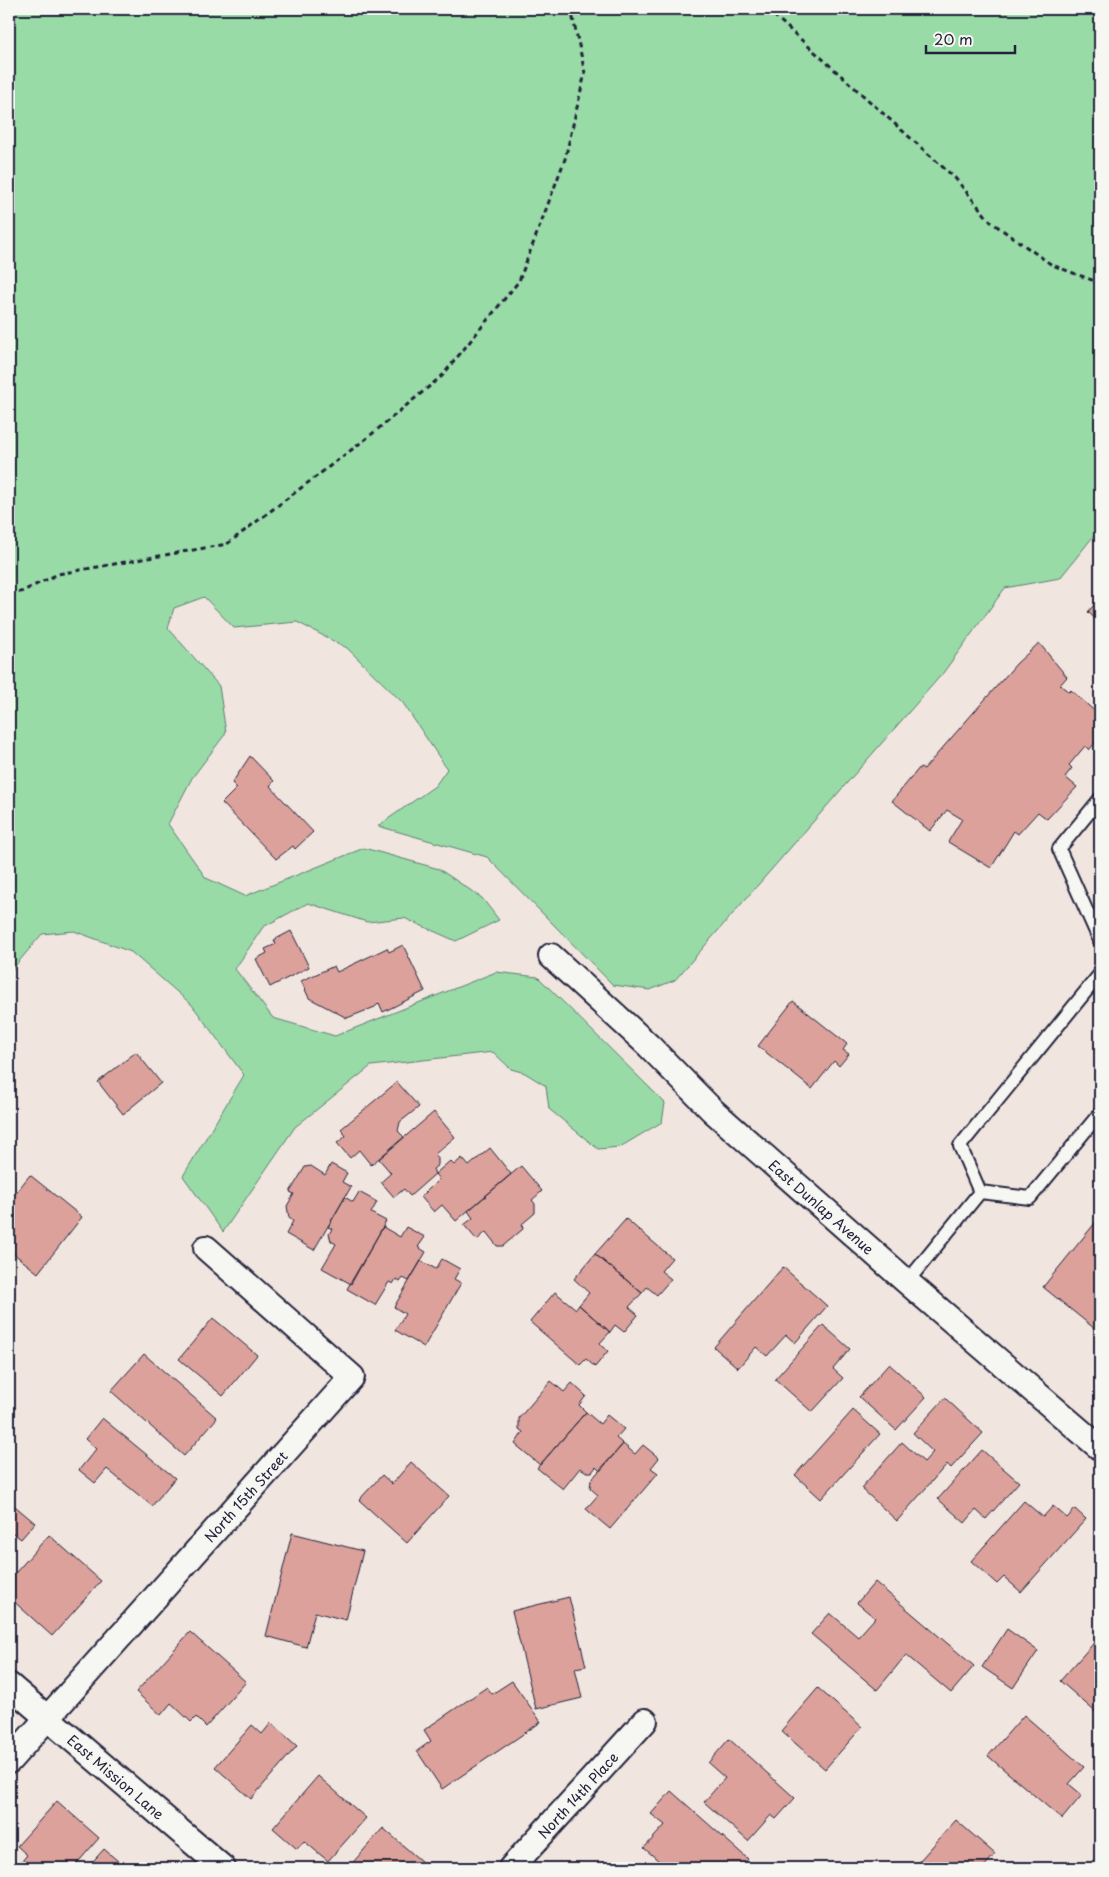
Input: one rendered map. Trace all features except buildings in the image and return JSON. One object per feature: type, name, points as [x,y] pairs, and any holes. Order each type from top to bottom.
[{"type":"street","name":"East Dunlap Avenue","points":[[551,956],[649,1046],[712,1110],[907,1282],[1100,1448]]},
{"type":"street","name":"North 15th Street","points":[[9,1760],[352,1377],[206,1248]]},
{"type":"street","name":"East Mission Lane","points":[[9,1685],[223,1868]]},
{"type":"street","name":"North 14th Place","points":[[511,1868],[645,1721]]},
{"type":"lane","points":[[1100,799],[1059,849],[1100,941]]},
{"type":"lane","points":[[980,1192],[960,1146],[1100,974]]},
{"type":"lane","points":[[980,1192],[1030,1198],[1100,1113]]},
{"type":"lane","points":[[907,1282],[980,1192]]},
{"type":"path","points":[[9,592],[21,592],[58,574],[227,544],[368,438],[442,376],[519,281],[564,158],[585,73],[571,9]]},
{"type":"path","points":[[767,9],[955,178],[991,222],[1052,265],[1100,283]]},
{"type":"green space","points":[[9,9],[1100,9],[1100,528],[1060,578],[1005,588],[943,673],[675,980],[650,990],[613,985],[487,857],[378,826],[435,786],[447,769],[403,703],[347,648],[297,622],[234,628],[204,597],[174,608],[168,628],[219,686],[226,733],[192,778],[168,824],[206,878],[245,896],[364,848],[439,869],[482,898],[499,920],[456,941],[404,918],[367,922],[308,903],[263,927],[235,969],[273,1018],[335,1036],[496,972],[538,977],[665,1103],[662,1122],[620,1147],[598,1149],[549,1109],[546,1086],[525,1073],[511,1069],[493,1052],[371,1066],[295,1127],[223,1232],[183,1176],[244,1075],[192,1005],[131,952],[74,931],[42,934],[9,973]]}]
